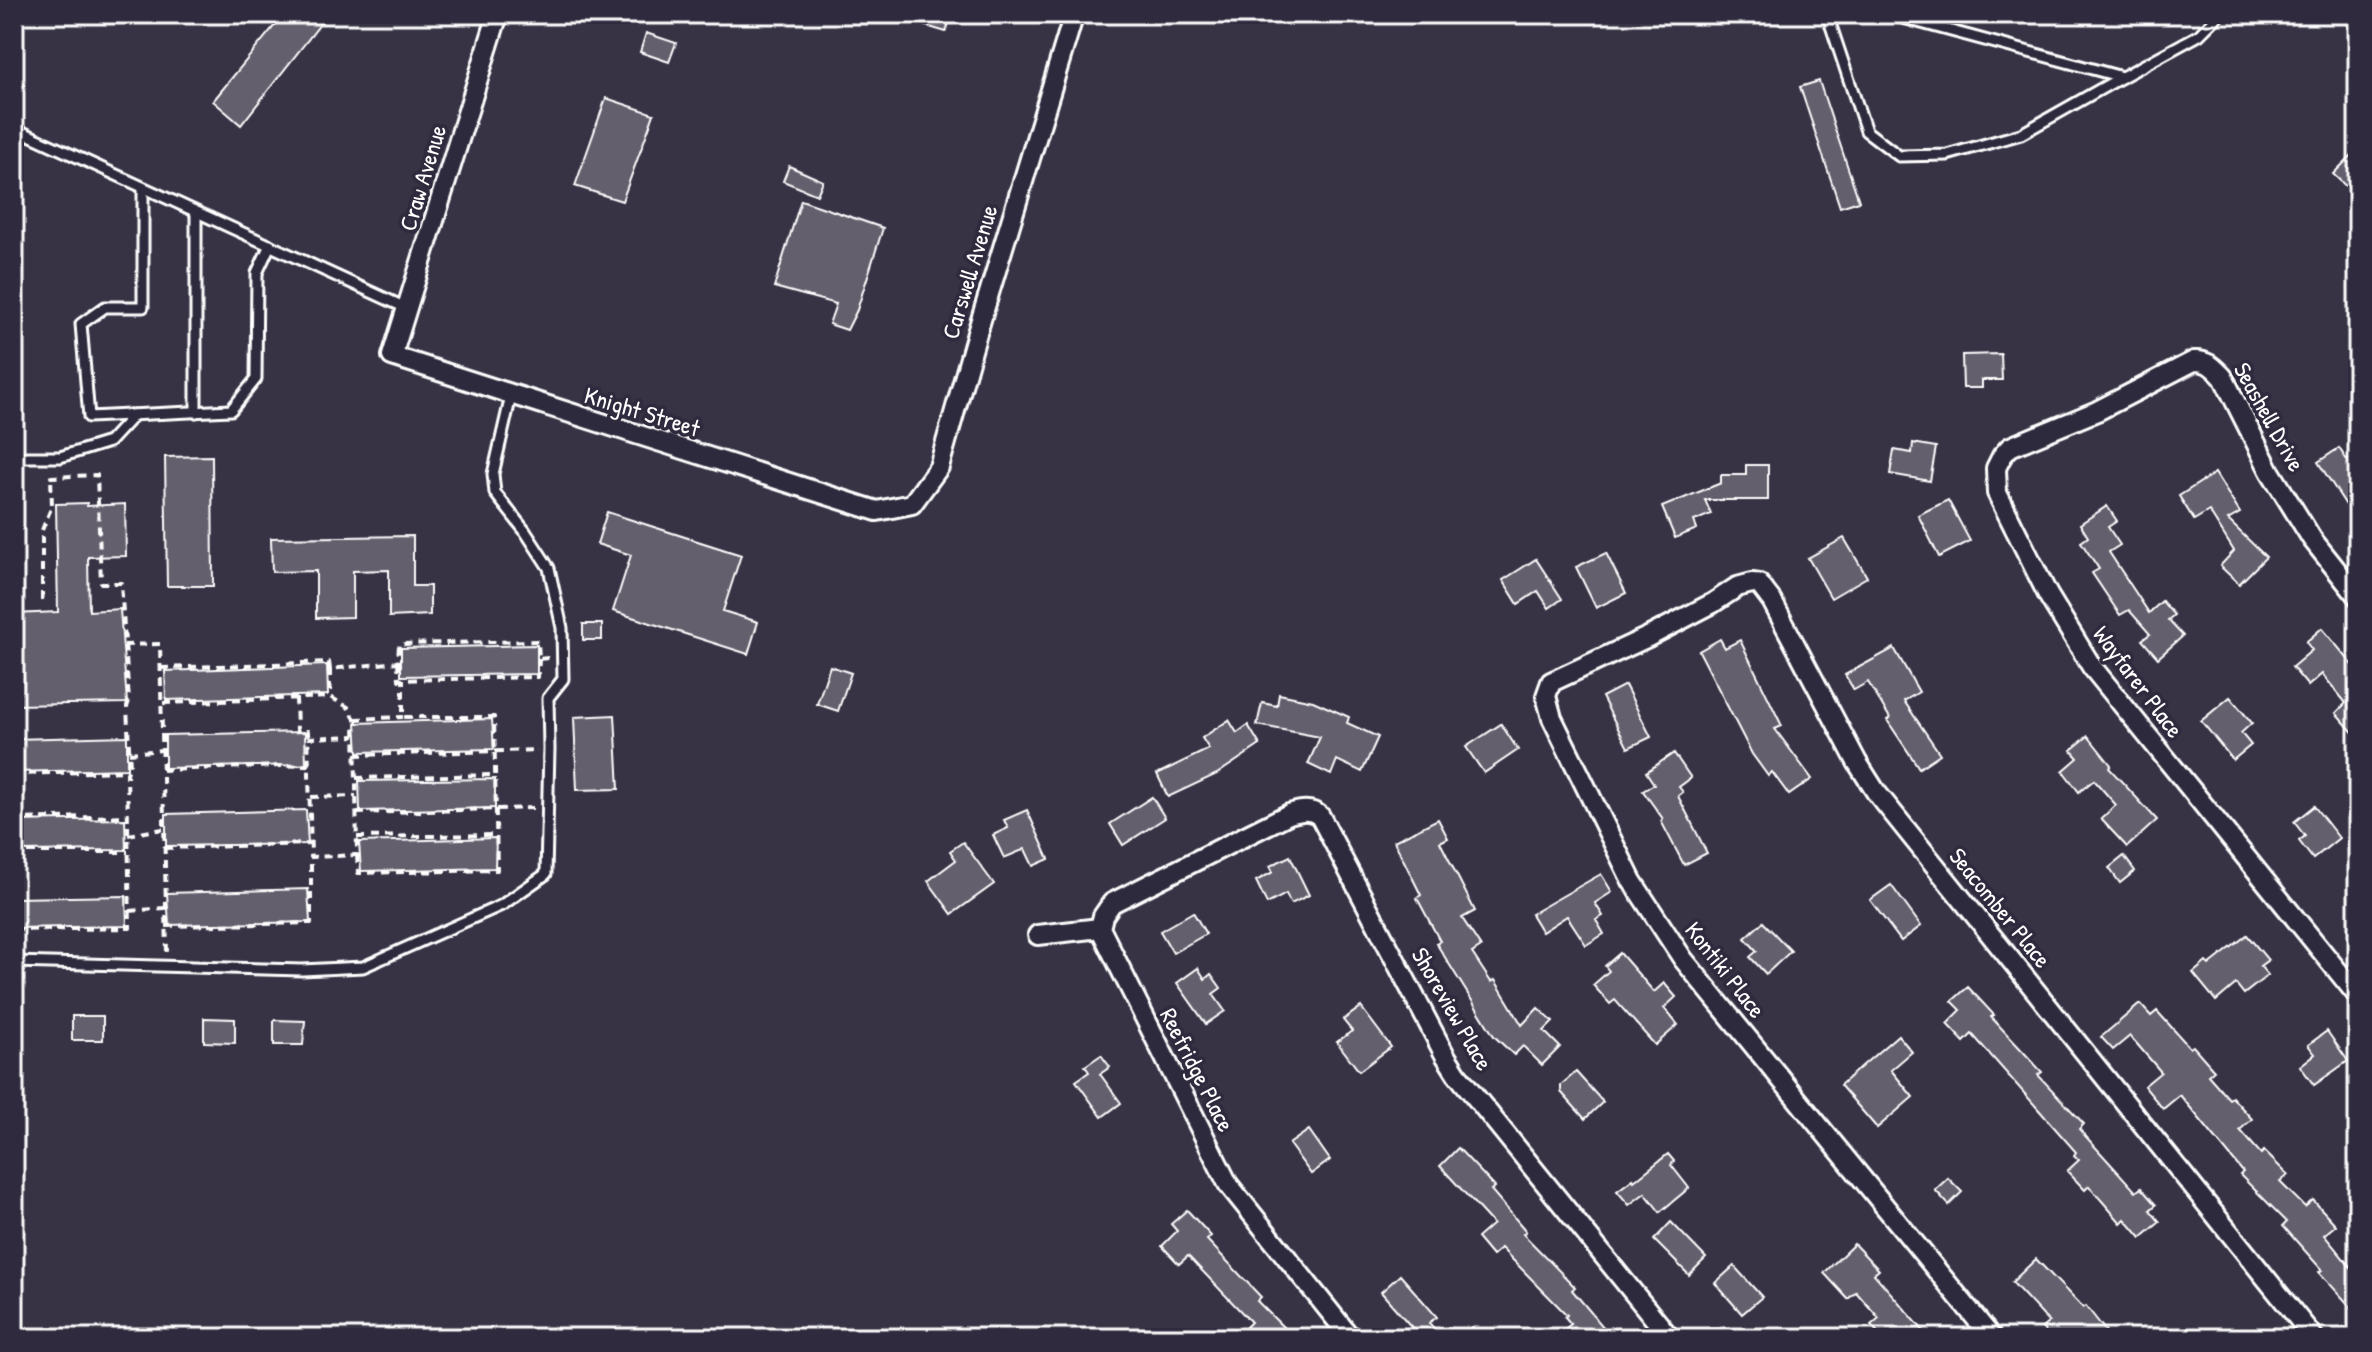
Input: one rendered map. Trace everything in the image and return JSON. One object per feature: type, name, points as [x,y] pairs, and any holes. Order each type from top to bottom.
[{"type":"street","name":"Craw Avenue","points":[[392,356],[498,14]]},
{"type":"street","name":"Carswell Avenue","points":[[877,511],[912,504],[939,467],[1074,14]]},
{"type":"street","name":"Knight Street","points":[[392,356],[877,511]]},
{"type":"street","name":"Seashell Drive","points":[[2097,411],[2194,361],[2202,360],[2212,365],[2223,377],[2270,471],[2312,539],[2358,597]]},
{"type":"street","name":"Wayfarer Place","points":[[2097,411],[2010,447],[1996,468],[1997,493],[2048,595],[2092,667],[2358,996]]},
{"type":"street","name":"Seacomber Place","points":[[1648,637],[1737,587],[1759,584],[1772,601],[1876,792],[2314,1338]]},
{"type":"street","name":"Kontiki Place","points":[[1648,637],[1551,682],[1546,696],[1565,745],[1632,881],[1683,959],[1992,1338]]},
{"type":"street","name":"Shoreview Place","points":[[1100,928],[1103,916],[1112,903],[1289,814],[1303,811],[1320,816],[1457,1074],[1670,1338]]},
{"type":"street","points":[[1038,935],[1100,928]]},
{"type":"street","name":"Reefridge Place","points":[[1100,928],[1228,1184],[1351,1338]]},
{"type":"street","points":[[14,1332],[18,1338]]},
{"type":"lane","points":[[1827,14],[1866,131],[1899,156],[1947,155],[2021,134],[2199,35],[2220,14]]},
{"type":"lane","points":[[1888,14],[2122,77]]},
{"type":"lane","points":[[14,128],[406,308]]},
{"type":"lane","points":[[143,188],[143,307],[105,307],[81,324],[89,417],[231,410],[256,379],[257,273],[270,245]]},
{"type":"lane","points":[[196,213],[196,412]]},
{"type":"lane","points":[[14,962],[302,970],[363,967],[502,905],[546,874],[548,698],[563,679],[562,628],[549,568],[495,493],[493,474],[511,396]]},
{"type":"lane","points":[[14,457],[60,457],[109,442],[134,415]]},
{"type":"path","points":[[42,600],[42,530],[52,506],[49,457]]},
{"type":"path","points":[[14,930],[130,928],[129,701],[121,583],[101,583],[97,475],[51,477]]},
{"type":"path","points":[[538,641],[539,659],[538,677],[399,680],[399,644],[538,641]]},
{"type":"path","points":[[124,645],[160,644],[167,966]]},
{"type":"path","points":[[539,659],[563,657]]},
{"type":"path","points":[[161,668],[329,662],[330,697]]},
{"type":"path","points":[[330,669],[398,662]]},
{"type":"path","points":[[403,679],[403,717]]},
{"type":"path","points":[[163,703],[330,697],[348,707],[355,719],[358,873],[497,870],[494,717],[355,719]]},
{"type":"path","points":[[166,926],[311,923],[308,731],[297,731],[296,698]]},
{"type":"path","points":[[308,738],[355,736]]},
{"type":"path","points":[[355,755],[549,749]]},
{"type":"path","points":[[129,753],[161,750]]},
{"type":"path","points":[[162,770],[309,765]]},
{"type":"path","points":[[14,774],[128,771]]},
{"type":"path","points":[[356,778],[495,775]]},
{"type":"path","points":[[309,797],[356,796]]},
{"type":"path","points":[[357,813],[548,807]]},
{"type":"path","points":[[14,819],[128,816]]},
{"type":"path","points":[[128,835],[163,829]]},
{"type":"path","points":[[357,837],[497,835]]},
{"type":"path","points":[[164,848],[310,844]]},
{"type":"path","points":[[14,852],[129,852]]},
{"type":"path","points":[[311,857],[357,855]]},
{"type":"path","points":[[130,911],[165,908]]},
{"type":"building","points":[[284,14],[328,14],[241,125],[213,101]]},
{"type":"building","points":[[900,14],[952,14],[946,32],[900,18]]},
{"type":"building","points":[[646,33],[676,43],[669,62],[640,52]]},
{"type":"building","points":[[1819,81],[1859,201],[1840,207],[1800,87]]},
{"type":"building","points":[[606,98],[654,114],[622,201],[575,186]]},
{"type":"building","points":[[2358,149],[2358,198],[2333,174]]},
{"type":"building","points":[[789,166],[823,181],[817,195],[783,181]]},
{"type":"building","points":[[801,200],[883,228],[857,310],[847,330],[829,324],[836,304],[774,287]]},
{"type":"building","points":[[2001,354],[2002,380],[1982,380],[1982,388],[1963,388],[1962,355]]},
{"type":"building","points":[[1913,443],[1936,447],[1930,481],[1890,474],[1894,450],[1912,453]]},
{"type":"building","points":[[2339,448],[2347,460],[2358,452],[2358,497],[2346,505],[2318,462]]},
{"type":"building","points":[[212,456],[213,586],[167,586],[165,457]]},
{"type":"building","points":[[1746,465],[1768,465],[1768,500],[1705,500],[1711,514],[1694,521],[1697,529],[1675,538],[1662,507],[1721,483],[1721,475],[1746,475]]},
{"type":"building","points":[[2215,473],[2240,513],[2228,520],[2266,557],[2239,584],[2220,566],[2234,551],[2209,511],[2194,520],[2179,496]]},
{"type":"building","points":[[1948,500],[1970,541],[1939,557],[1918,515]]},
{"type":"building","points":[[87,503],[87,506],[125,504],[126,556],[88,557],[89,611],[120,609],[127,703],[14,705],[14,614],[58,612],[56,504]]},
{"type":"building","points":[[2107,506],[2117,521],[2108,527],[2120,545],[2109,552],[2149,613],[2162,601],[2174,615],[2168,620],[2183,636],[2158,658],[2142,640],[2150,634],[2129,610],[2120,615],[2092,573],[2099,569],[2081,542],[2088,537],[2080,524]]},
{"type":"building","points":[[607,512],[741,555],[723,611],[758,622],[748,654],[613,611],[631,555],[597,544]]},
{"type":"building","points":[[413,536],[413,586],[430,586],[430,615],[389,617],[389,570],[353,571],[353,617],[316,618],[316,571],[272,572],[271,538]]},
{"type":"building","points":[[1844,538],[1867,577],[1831,598],[1808,558]]},
{"type":"building","points":[[1606,553],[1626,593],[1596,608],[1576,567]]},
{"type":"building","points":[[1536,559],[1562,599],[1549,608],[1538,591],[1518,604],[1503,580]]},
{"type":"building","points":[[583,624],[602,624],[602,640],[583,640]]},
{"type":"building","points":[[2322,628],[2358,671],[2358,738],[2336,713],[2346,703],[2322,674],[2308,686],[2292,667],[2312,650],[2306,642]]},
{"type":"building","points":[[1720,639],[1725,648],[1740,640],[1782,726],[1775,729],[1812,779],[1789,795],[1772,772],[1768,776],[1752,754],[1699,651]]},
{"type":"building","points":[[537,645],[537,674],[401,676],[401,648]]},
{"type":"building","points":[[1894,648],[1919,692],[1904,701],[1940,754],[1919,768],[1887,720],[1890,718],[1868,682],[1854,690],[1845,675]]},
{"type":"building","points":[[327,665],[328,695],[166,700],[165,671]]},
{"type":"building","points":[[830,666],[851,673],[838,711],[817,704]]},
{"type":"building","points":[[1625,685],[1651,737],[1628,748],[1602,697]]},
{"type":"building","points":[[1279,694],[1313,701],[1349,717],[1347,723],[1378,737],[1362,772],[1337,760],[1331,775],[1308,764],[1320,737],[1257,725],[1262,703],[1277,706]]},
{"type":"building","points":[[2230,697],[2252,723],[2241,733],[2251,745],[2233,760],[2201,721]]},
{"type":"building","points":[[615,715],[619,789],[577,790],[574,717]]},
{"type":"building","points":[[492,719],[494,749],[358,752],[356,723]]},
{"type":"building","points":[[1229,720],[1237,733],[1248,725],[1260,745],[1217,774],[1168,797],[1157,774],[1209,749],[1202,738]]},
{"type":"building","points":[[1501,724],[1518,750],[1484,773],[1466,747]]},
{"type":"building","points":[[305,732],[306,765],[165,768],[165,735]]},
{"type":"building","points":[[127,736],[127,769],[14,772],[14,739]]},
{"type":"building","points":[[2088,736],[2111,765],[2109,768],[2157,820],[2127,847],[2101,819],[2116,805],[2094,780],[2079,792],[2063,771],[2078,758],[2071,750]]},
{"type":"building","points":[[1674,753],[1691,778],[1679,787],[1683,792],[1678,796],[1707,853],[1684,865],[1661,821],[1663,819],[1643,791],[1654,784],[1646,772]]},
{"type":"building","points":[[495,779],[495,808],[360,811],[359,781]]},
{"type":"building","points":[[1152,797],[1165,818],[1123,845],[1110,824]]},
{"type":"building","points":[[2314,806],[2339,838],[2313,859],[2299,841],[2305,836],[2294,822]]},
{"type":"building","points":[[306,810],[308,844],[166,846],[166,814]]},
{"type":"building","points":[[1027,810],[1049,859],[1033,866],[1025,849],[1004,858],[993,835],[1008,828],[1004,820]]},
{"type":"building","points":[[125,819],[126,850],[14,851],[14,821]]},
{"type":"building","points":[[1438,819],[1448,838],[1440,842],[1475,911],[1462,918],[1481,947],[1472,953],[1491,982],[1495,980],[1522,1025],[1538,1008],[1553,1022],[1544,1031],[1560,1047],[1542,1065],[1523,1046],[1514,1055],[1494,1036],[1436,943],[1440,941],[1417,898],[1421,895],[1394,841]]},
{"type":"building","points":[[496,838],[495,868],[361,871],[359,842]]},
{"type":"building","points":[[963,842],[994,884],[952,914],[928,881],[956,860],[950,851]]},
{"type":"building","points":[[1290,856],[1309,895],[1291,904],[1286,894],[1267,904],[1256,881],[1273,872],[1270,866]]},
{"type":"building","points":[[2124,856],[2135,871],[2120,883],[2109,868]]},
{"type":"building","points":[[1601,874],[1612,892],[1595,903],[1603,916],[1596,920],[1604,934],[1586,945],[1567,916],[1542,932],[1531,914]]},
{"type":"building","points":[[1891,885],[1921,926],[1901,941],[1870,900]]},
{"type":"building","points":[[308,889],[310,922],[169,925],[167,893]]},
{"type":"building","points":[[126,896],[127,926],[14,928],[14,898]]},
{"type":"building","points":[[1193,912],[1206,934],[1173,953],[1160,931]]},
{"type":"building","points":[[1763,922],[1791,951],[1766,974],[1750,957],[1757,951],[1745,938]]},
{"type":"building","points":[[2247,935],[2268,960],[2260,966],[2268,975],[2244,994],[2236,984],[2216,1001],[2193,973],[2206,962],[2209,965]]},
{"type":"building","points":[[1620,953],[1654,992],[1664,983],[1676,997],[1664,1008],[1678,1025],[1655,1045],[1615,1000],[1610,1004],[1593,985],[1609,971],[1605,966]]},
{"type":"building","points":[[1198,968],[1205,979],[1211,974],[1221,988],[1213,994],[1225,1011],[1206,1024],[1177,983]]},
{"type":"building","points":[[1968,987],[2042,1072],[2038,1075],[2084,1124],[2079,1129],[2136,1192],[2141,1188],[2156,1205],[2150,1210],[2160,1222],[2141,1238],[2125,1219],[2121,1223],[2089,1186],[2085,1190],[2067,1171],[2079,1160],[2074,1155],[2076,1152],[1972,1034],[1964,1042],[1947,1024],[1961,1010],[1952,1001]]},
{"type":"building","points":[[2140,1004],[2151,1016],[2157,1011],[2214,1070],[2208,1075],[2252,1119],[2240,1130],[2261,1154],[2264,1151],[2288,1175],[2280,1182],[2305,1207],[2313,1200],[2336,1225],[2324,1235],[2358,1276],[2358,1315],[2283,1226],[2287,1222],[2240,1175],[2243,1172],[2180,1095],[2163,1109],[2144,1086],[2161,1072],[2130,1036],[2113,1050],[2101,1037]]},
{"type":"building","points":[[1361,1007],[1391,1047],[1359,1071],[1337,1042],[1352,1031],[1343,1020]]},
{"type":"building","points":[[72,1016],[103,1016],[103,1040],[72,1040]]},
{"type":"building","points":[[204,1018],[235,1019],[235,1043],[204,1042]]},
{"type":"building","points":[[274,1020],[305,1021],[303,1045],[274,1045]]},
{"type":"building","points":[[2327,1031],[2348,1061],[2314,1085],[2300,1066],[2315,1054],[2308,1045]]},
{"type":"building","points":[[1898,1035],[1912,1052],[1891,1070],[1913,1097],[1877,1128],[1840,1085]]},
{"type":"building","points":[[1101,1055],[1110,1067],[1100,1074],[1121,1103],[1102,1117],[1076,1081],[1089,1072],[1085,1066]]},
{"type":"building","points":[[1576,1072],[1603,1102],[1585,1119],[1561,1092],[1561,1085]]},
{"type":"building","points":[[1309,1130],[1330,1160],[1311,1174],[1289,1144]]},
{"type":"building","points":[[1458,1148],[1495,1187],[1491,1190],[1526,1231],[1523,1234],[1575,1287],[1572,1290],[1605,1329],[1594,1338],[1554,1338],[1571,1324],[1565,1317],[1567,1315],[1501,1248],[1492,1256],[1477,1238],[1493,1224],[1440,1166]]},
{"type":"building","points":[[1668,1154],[1674,1161],[1671,1165],[1689,1188],[1660,1212],[1645,1193],[1629,1205],[1617,1191]]},
{"type":"building","points":[[1948,1178],[1962,1192],[1949,1205],[1935,1190]]},
{"type":"building","points":[[1187,1210],[1211,1236],[1207,1240],[1261,1297],[1257,1301],[1294,1338],[1257,1338],[1246,1327],[1251,1322],[1188,1256],[1179,1264],[1162,1246],[1177,1231],[1171,1224]]},
{"type":"building","points":[[1671,1222],[1706,1258],[1689,1275],[1654,1240]]},
{"type":"building","points":[[1854,1244],[1879,1270],[1874,1274],[1930,1338],[1883,1338],[1871,1325],[1879,1318],[1856,1292],[1848,1299],[1824,1273]]},
{"type":"building","points":[[2036,1259],[2083,1308],[2086,1306],[2111,1338],[2051,1338],[2042,1328],[2049,1322],[2012,1282]]},
{"type":"building","points":[[1734,1266],[1762,1297],[1742,1314],[1715,1283]]},
{"type":"building","points":[[1400,1275],[1437,1317],[1429,1323],[1443,1338],[1421,1338],[1381,1292]]}]
